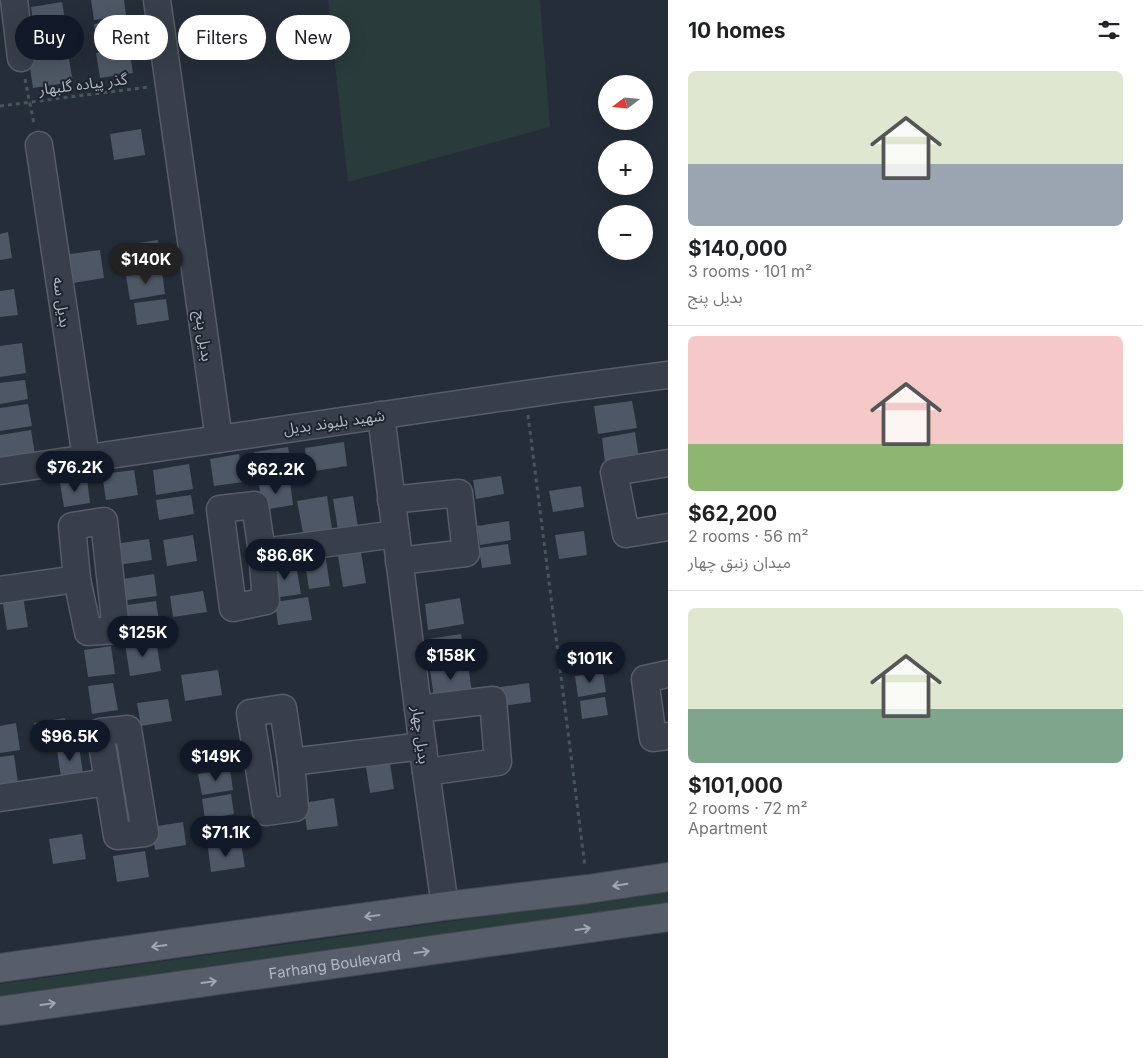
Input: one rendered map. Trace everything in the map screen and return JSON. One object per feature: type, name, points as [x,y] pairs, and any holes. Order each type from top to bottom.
[{"type":"main road","points":[[0,968],[445,906],[588,890],[668,877]]},
{"type":"main road","name":"Farhang Boulevard","points":[[0,1011],[668,917]]},
{"type":"street","points":[[14,0],[16,15]]},
{"type":"street","name":"بدیل پنج","points":[[157,0],[218,439]]},
{"type":"street","name":"بدیل سه","points":[[39,146],[86,458]]},
{"type":"street","name":"شهید بلیوند بدیل","points":[[0,470],[526,394],[668,378]]},
{"type":"street","name":"بدیل چهار","points":[[381,415],[426,772],[445,906]]},
{"type":"street","points":[[668,463],[614,472],[626,534],[668,527]]},
{"type":"street","points":[[392,500],[459,493],[466,553],[399,561]]},
{"type":"street","points":[[262,552],[396,534]]},
{"type":"street","points":[[0,590],[77,579]]},
{"type":"street","points":[[668,674],[644,679],[653,738],[668,736]]},
{"type":"street","points":[[418,709],[493,700],[498,762],[426,772]]},
{"type":"street","points":[[291,762],[423,746]]},
{"type":"street","points":[[0,798],[108,782]]},
{"type":"path","points":[[21,60],[39,146]]},
{"type":"path","name":"گذر پیاده گلبهار","points":[[0,106],[168,85]]},
{"type":"path","points":[[526,394],[588,890]]},
{"type":"shaded area","points":[[328,0],[540,0],[550,127],[348,182],[335,60],[350,60],[350,15],[330,15]]},
{"type":"shaded area","points":[[668,891],[668,905],[0,997],[0,984]]},
{"type":"building","points":[[91,0],[124,0],[126,15],[94,15],[94,20]]},
{"type":"building","points":[[62,2],[64,15],[32,15],[31,7]]},
{"type":"building","points":[[69,60],[73,82],[33,88],[29,61]]},
{"type":"building","points":[[97,60],[131,60],[133,73],[100,78]]},
{"type":"building","points":[[141,129],[145,155],[114,160],[110,134]]},
{"type":"building","points":[[8,232],[12,258],[0,260],[0,234]]},
{"type":"building","points":[[158,240],[162,266],[128,271],[124,245]]},
{"type":"building","points":[[100,250],[104,278],[67,284],[63,255]]},
{"type":"building","points":[[162,271],[165,294],[130,300],[126,276]]},
{"type":"building","points":[[14,289],[18,315],[0,317],[0,291]]},
{"type":"building","points":[[166,299],[169,320],[137,325],[134,303]]},
{"type":"building","points":[[22,343],[26,373],[0,377],[0,346]]},
{"type":"building","points":[[25,380],[28,399],[0,404],[0,383]]},
{"type":"building","points":[[632,401],[637,428],[598,434],[594,406]]},
{"type":"building","points":[[28,404],[32,426],[0,431],[0,408]]},
{"type":"building","points":[[31,430],[35,455],[0,460],[0,435]]},
{"type":"building","points":[[635,432],[639,458],[605,463],[602,438]]},
{"type":"building","points":[[344,442],[347,466],[308,472],[305,448]]},
{"type":"building","points":[[288,447],[293,476],[259,481],[254,452]]},
{"type":"building","points":[[239,454],[243,482],[214,486],[210,459]]},
{"type":"building","points":[[189,464],[193,489],[156,495],[153,470]]},
{"type":"building","points":[[134,470],[138,495],[106,500],[102,474]]},
{"type":"building","points":[[501,476],[504,494],[476,499],[473,480]]},
{"type":"building","points":[[87,479],[90,503],[64,507],[60,483]]},
{"type":"building","points":[[290,481],[293,505],[263,510],[259,485]]},
{"type":"building","points":[[581,486],[584,507],[553,512],[549,491]]},
{"type":"building","points":[[191,495],[194,514],[159,520],[156,500]]},
{"type":"building","points":[[327,496],[332,529],[303,533],[297,501]]},
{"type":"building","points":[[353,496],[358,527],[338,530],[333,499]]},
{"type":"building","points":[[509,521],[511,540],[480,545],[477,526]]},
{"type":"building","points":[[584,531],[587,555],[559,559],[555,535]]},
{"type":"building","points":[[193,535],[197,561],[167,566],[163,540]]},
{"type":"building","points":[[149,539],[152,560],[118,565],[115,544]]},
{"type":"building","points":[[508,544],[511,564],[482,568],[479,548]]},
{"type":"building","points":[[361,552],[366,583],[343,587],[338,556]]},
{"type":"building","points":[[325,553],[330,586],[309,589],[304,557]]},
{"type":"building","points":[[296,565],[301,594],[274,598],[269,569]]},
{"type":"building","points":[[154,574],[157,596],[119,601],[116,580]]},
{"type":"building","points":[[203,591],[207,612],[173,617],[170,596]]},
{"type":"building","points":[[23,596],[28,627],[7,630],[2,599]]},
{"type":"building","points":[[308,597],[312,620],[278,625],[275,602]]},
{"type":"building","points":[[460,598],[464,624],[428,630],[425,604]]},
{"type":"building","points":[[156,601],[159,621],[123,627],[120,606]]},
{"type":"building","points":[[461,634],[465,658],[432,663],[428,639]]},
{"type":"building","points":[[156,640],[161,671],[130,676],[125,644]]},
{"type":"building","points":[[111,646],[115,674],[88,677],[84,650]]},
{"type":"building","points":[[468,665],[472,692],[434,697],[430,671]]},
{"type":"building","points":[[218,670],[222,695],[185,701],[181,675]]},
{"type":"building","points":[[603,672],[606,692],[578,697],[575,676]]},
{"type":"building","points":[[113,683],[118,710],[92,714],[88,686]]},
{"type":"building","points":[[529,683],[531,702],[502,706],[500,687]]},
{"type":"building","points":[[605,697],[608,715],[582,719],[580,701]]},
{"type":"building","points":[[168,699],[172,721],[141,726],[137,703]]},
{"type":"building","points":[[65,718],[69,744],[38,749],[34,723]]},
{"type":"building","points":[[16,723],[20,750],[0,753],[0,726]]},
{"type":"building","points":[[79,747],[83,773],[61,777],[57,750]]},
{"type":"building","points":[[14,755],[18,783],[0,785],[0,757]]},
{"type":"building","points":[[389,757],[394,789],[370,793],[365,760]]},
{"type":"building","points":[[230,769],[233,790],[202,795],[198,774]]},
{"type":"building","points":[[231,794],[234,814],[205,819],[202,799]]},
{"type":"building","points":[[334,798],[338,826],[307,830],[303,803]]},
{"type":"building","points":[[233,819],[237,840],[207,844],[204,823]]},
{"type":"building","points":[[183,822],[186,845],[155,850],[151,827]]},
{"type":"building","points":[[82,834],[86,859],[53,864],[49,839]]},
{"type":"building","points":[[241,843],[245,867],[211,872],[208,848]]},
{"type":"building","points":[[145,851],[149,877],[117,882],[113,856]]}]
